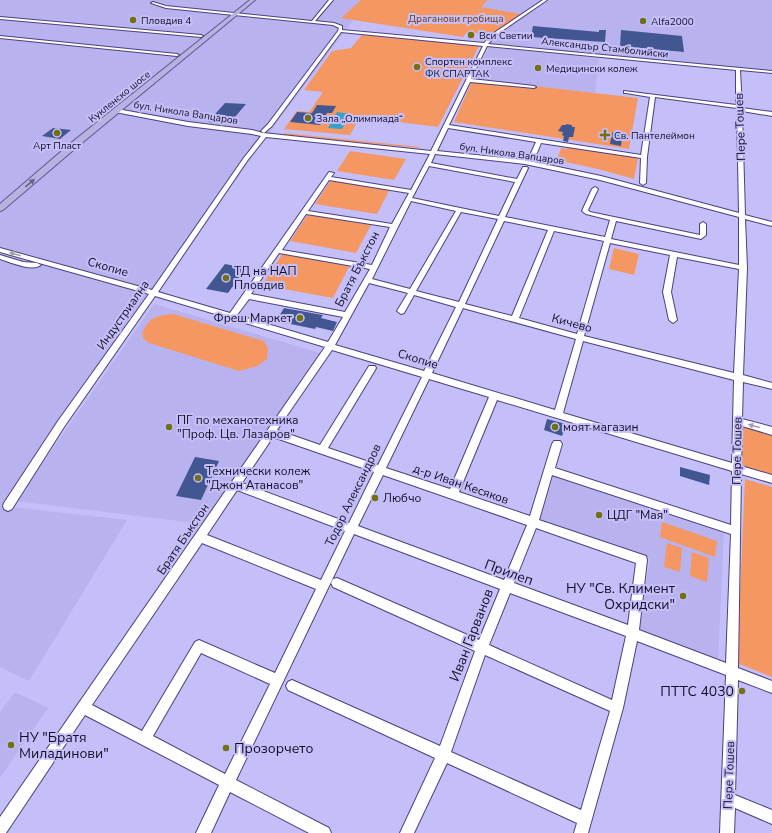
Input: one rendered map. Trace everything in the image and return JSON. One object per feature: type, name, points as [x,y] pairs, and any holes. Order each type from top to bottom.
[{"type":"main road","name":"Кукленско шосе","points":[[0,208],[234,13],[246,0]]},
{"type":"main road","name":"Кукленско шосе","points":[[0,199],[201,36],[253,0]]},
{"type":"street","points":[[314,20],[331,0]]},
{"type":"street","points":[[486,44],[495,34],[545,0]]},
{"type":"street","points":[[151,2],[166,7],[314,20],[324,23]]},
{"type":"street","points":[[234,13],[339,25],[341,27],[340,31]]},
{"type":"street","points":[[0,18],[201,36]]},
{"type":"street","name":"Александър Стамболийски","points":[[340,31],[772,72]]},
{"type":"street","name":"Индустриална","points":[[8,506],[61,424],[154,294],[265,133],[340,31]]},
{"type":"street","points":[[0,37],[177,55]]},
{"type":"street","name":"Братя Бъкстон","points":[[0,829],[330,346],[368,280],[486,44]]},
{"type":"street","name":"Пере Тошев","points":[[727,833],[736,531],[737,421],[743,268],[738,69]]},
{"type":"street","points":[[469,80],[534,88]]},
{"type":"street","points":[[626,92],[772,114]]},
{"type":"street","points":[[643,184],[644,157],[654,96]]},
{"type":"street","name":"бул. Никола Вапцаров","points":[[116,111],[188,124],[252,132],[542,161],[643,184],[742,213],[772,224]]},
{"type":"street","points":[[446,126],[644,157]]},
{"type":"street","points":[[534,153],[539,141]]},
{"type":"street","name":"бул. Никола Вапцаров","points":[[434,150],[570,171],[742,213],[772,218]]},
{"type":"street","points":[[427,164],[519,182]]},
{"type":"street","name":"Тодор Александров","points":[[203,833],[379,470],[462,305],[526,168]]},
{"type":"street","points":[[232,317],[248,296],[329,176],[413,192]]},
{"type":"street","points":[[595,189],[586,211],[588,213],[701,237],[704,235],[703,224]]},
{"type":"street","points":[[409,199],[743,268]]},
{"type":"street","points":[[401,311],[459,210]]},
{"type":"street","points":[[304,212],[394,226]]},
{"type":"street","points":[[558,415],[614,218]]},
{"type":"street","points":[[514,320],[552,229]]},
{"type":"street","name":"Скопие","points":[[0,250],[330,346],[772,479]]},
{"type":"street","points":[[278,251],[374,268]]},
{"type":"street","points":[[673,320],[667,292],[674,254]]},
{"type":"street","name":"Скопие","points":[[0,258],[22,264],[57,266]]},
{"type":"street","name":"Кичево","points":[[368,280],[581,338],[772,386]]},
{"type":"street","points":[[248,296],[348,315]]},
{"type":"street","points":[[322,450],[372,368]]},
{"type":"street","points":[[452,494],[494,396]]},
{"type":"street","points":[[737,421],[772,431]]},
{"type":"street","name":"д-р Иван Кесяков","points":[[271,432],[642,560],[633,633]]},
{"type":"street","name":"Иван Гарванов","points":[[407,833],[443,756],[482,648],[533,522],[557,444]]},
{"type":"street","points":[[549,470],[736,531]]},
{"type":"street","name":"Прилеп","points":[[235,485],[633,633],[772,687]]},
{"type":"street","points":[[200,536],[323,586]]},
{"type":"street","points":[[337,583],[617,708]]},
{"type":"street","points":[[581,833],[617,708],[633,633]]},
{"type":"street","points":[[144,739],[199,646],[278,681]]},
{"type":"street","points":[[292,686],[584,819]]},
{"type":"street","points":[[83,707],[324,833]]},
{"type":"street","points":[[729,799],[772,816]]},
{"type":"shaded area","points":[[0,0],[361,0],[341,18],[354,19],[276,124],[2,506],[127,520],[29,681],[0,667]]},
{"type":"shaded area","points":[[488,0],[772,0],[772,71],[483,43],[519,14],[480,7]]},
{"type":"shaded area","name":"Медицински колеж","points":[[489,47],[599,58],[595,93],[473,79]]},
{"type":"shaded area","name":"ПГ по механотехника \"Проф. Цв. Лазаров\"","points":[[154,304],[320,353],[203,524],[16,501]]},
{"type":"shaded area","name":"НУ \"Св. Климент Охридски\"","points":[[554,474],[724,533],[718,662],[638,632],[650,559],[540,521]]},
{"type":"shaded area","name":"НУ \"Братя Миладинови\"","points":[[15,692],[48,708],[0,778],[0,712]]},
{"type":"green space","name":"Драганови гробища","points":[[361,0],[488,0],[481,7],[520,14],[491,35],[467,32],[463,37],[341,18]]},
{"type":"green space","points":[[362,35],[479,46],[438,127],[360,117],[350,135],[284,129],[297,111],[309,112],[323,92],[304,90],[332,51],[351,48]]},
{"type":"green space","points":[[473,79],[638,98],[629,149],[454,122]]},
{"type":"green space","points":[[284,133],[420,147],[283,135]]},
{"type":"green space","points":[[568,146],[638,158],[634,179],[557,160],[561,148],[567,149]]},
{"type":"green space","points":[[350,151],[406,159],[394,180],[337,171]]},
{"type":"green space","points":[[331,180],[390,189],[377,214],[315,204]]},
{"type":"green space","points":[[308,214],[371,225],[356,253],[290,241]]},
{"type":"green space","points":[[614,248],[639,254],[634,275],[609,269]]},
{"type":"green space","points":[[283,253],[350,265],[333,298],[262,285]]},
{"type":"green space","points":[[173,314],[264,341],[268,348],[267,359],[258,366],[239,371],[149,343],[143,338],[142,333],[151,320],[157,317]]},
{"type":"green space","points":[[740,425],[772,434],[772,476],[740,467]]},
{"type":"green space","points":[[745,479],[772,487],[772,677],[737,663]]},
{"type":"green space","points":[[662,522],[717,541],[715,557],[660,537]]},
{"type":"green space","points":[[667,543],[682,548],[680,572],[664,567]]},
{"type":"green space","points":[[692,552],[709,558],[707,582],[690,576]]},
{"type":"water","points":[[337,112],[351,114],[342,129],[328,128]]},
{"type":"building","points":[[533,26],[599,32],[599,30],[606,30],[605,42],[531,37]]},
{"type":"building","points":[[621,30],[682,36],[684,52],[620,46]]},
{"type":"building","points":[[225,103],[246,104],[229,124],[208,122]]},
{"type":"building","name":"Зала „Олимпиада“","points":[[317,105],[336,106],[332,113],[327,113],[320,125],[290,122],[297,112],[312,113]]},
{"type":"building","points":[[566,124],[575,127],[573,137],[569,137],[568,142],[563,141],[563,132],[558,131],[562,125]]},
{"type":"building","name":"Арт Пласт","points":[[53,128],[71,130],[60,139],[42,136]]},
{"type":"building","points":[[612,132],[620,134],[622,138],[621,146],[610,144]]},
{"type":"building","name":"ТД на НАП Пловдив","points":[[225,264],[246,268],[228,293],[206,289]]},
{"type":"building","name":"Фреш Маркет","points":[[284,308],[323,315],[321,318],[337,322],[333,331],[276,321]]},
{"type":"building","name":"моят магазин","points":[[547,419],[566,424],[562,436],[544,430]]},
{"type":"building","name":"Технически колеж \"Джон Атанасов\"","points":[[195,457],[219,461],[201,500],[176,496]]},
{"type":"building","points":[[680,467],[710,475],[709,485],[680,476]]},
{"type":"place","name":"Пловдив 4","points":[[133,20]]},
{"type":"place","name":"Alfa2000","points":[[643,21]]},
{"type":"place","name":"Вси Светии","points":[[471,35]]},
{"type":"place","name":"Спортен комплекс ФК СПАРТАК","points":[[417,67]]},
{"type":"place","name":"Медицински колеж","points":[[538,68]]},
{"type":"place","name":"Зала „Олимпиада“","points":[[308,118]]},
{"type":"place","name":"Арт Пласт","points":[[57,133]]},
{"type":"place","name":"Св. Пантелеймон","points":[[605,135]]},
{"type":"place","name":"ТД на НАП Пловдив","points":[[226,278]]},
{"type":"place","name":"Фреш Маркет","points":[[300,318]]},
{"type":"place","name":"ПГ по механотехника \"Проф. Цв. Лазаров\"","points":[[169,427]]},
{"type":"place","name":"моят магазин","points":[[555,427]]},
{"type":"place","name":"Технически колеж \"Джон Атанасов\"","points":[[198,478]]},
{"type":"place","name":"Любчо","points":[[375,498]]},
{"type":"place","name":"ЦДГ \"Мая\"","points":[[599,515]]},
{"type":"place","name":"НУ \"Св. Климент Охридски\"","points":[[683,596]]},
{"type":"place","name":"ПТТС 4030","points":[[742,691]]},
{"type":"place","name":"НУ \"Братя Миладинови\"","points":[[11,745]]},
{"type":"place","name":"Прозорчето","points":[[226,748]]}]
